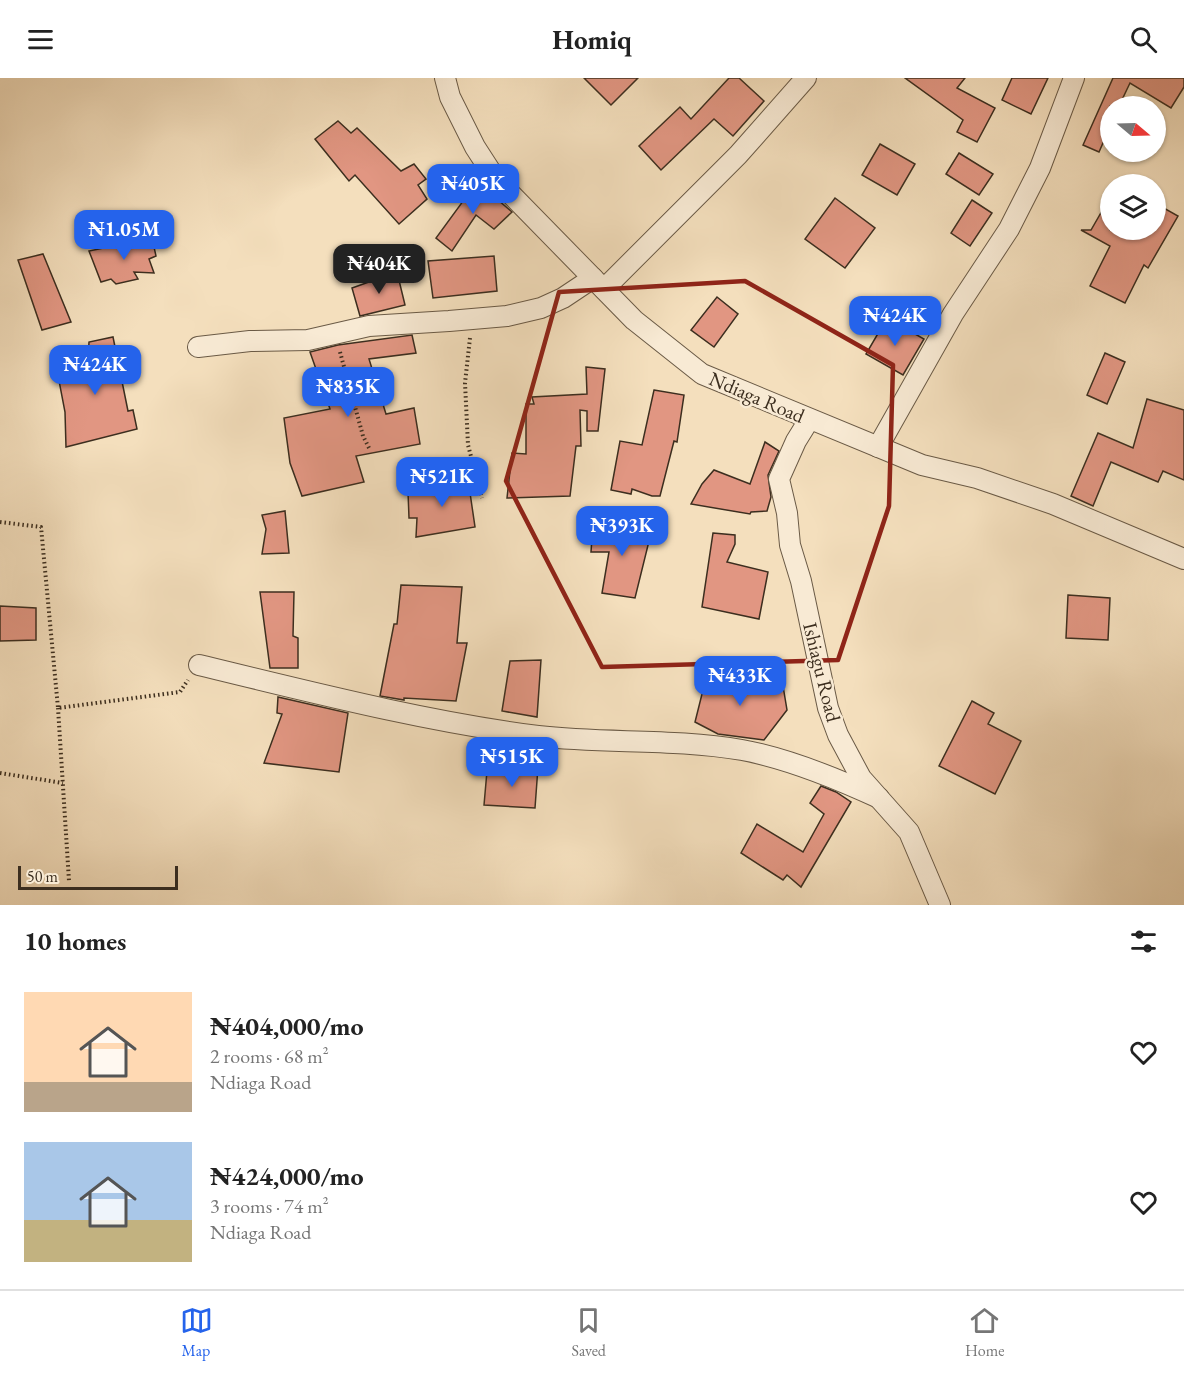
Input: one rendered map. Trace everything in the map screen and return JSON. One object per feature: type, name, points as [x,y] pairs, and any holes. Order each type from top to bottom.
[{"type":"street","name":"Ndiaga Road","points":[[445,78],[450,97],[475,147],[495,178],[634,320],[702,374],[922,465],[977,478],[1053,504],[1184,559]]},
{"type":"street","points":[[198,347],[250,341],[293,341],[369,326],[507,316],[541,308],[598,283],[738,155],[806,78]]},
{"type":"street","points":[[878,447],[953,314],[1009,229],[1040,168],[1074,78]]},
{"type":"street","name":"Ishiagu Road","points":[[809,420],[796,441],[779,480],[788,513],[790,545],[801,581],[828,708],[838,735],[861,778],[909,832],[940,905]]},
{"type":"street","points":[[199,665],[417,716],[539,736],[668,743],[742,751],[808,769],[879,798]]},
{"type":"path","points":[[472,319],[465,383],[468,445],[482,498]]},
{"type":"path","points":[[335,334],[363,436],[369,448]]},
{"type":"path","points":[[0,522],[41,527],[58,708],[69,881]]},
{"type":"path","points":[[58,708],[180,692],[199,665]]},
{"type":"path","points":[[0,773],[63,783]]},
{"type":"highlighted area","points":[[745,281],[893,365],[889,506],[838,660],[602,667],[506,481],[559,292]]},
{"type":"building","points":[[584,78],[638,78],[611,105]]},
{"type":"building","points":[[729,78],[739,78],[764,101],[733,136],[714,119],[661,170],[639,146],[680,107],[691,119]]},
{"type":"building","points":[[905,78],[965,78],[957,88],[995,108],[977,142],[957,132],[963,120]]},
{"type":"building","points":[[1012,78],[1048,78],[1031,114],[1002,100]]},
{"type":"building","points":[[1113,78],[1184,78],[1184,87],[1171,108],[1166,105],[1166,96],[1151,96],[1130,83],[1124,96],[1105,96]]},
{"type":"building","points":[[1100,107],[1099,152],[1083,145]]},
{"type":"building","points":[[338,121],[351,133],[357,128],[401,171],[414,164],[426,179],[418,185],[427,199],[399,224],[355,175],[349,181],[315,139]]},
{"type":"building","points":[[880,144],[915,164],[897,195],[862,175]]},
{"type":"building","points":[[959,153],[993,174],[979,195],[946,174]]},
{"type":"building","points":[[477,182],[512,212],[494,229],[476,215],[452,251],[436,238]]},
{"type":"building","points":[[835,198],[875,228],[845,268],[805,239]]},
{"type":"building","points":[[972,200],[992,213],[970,246],[951,233]]},
{"type":"building","points":[[1166,209],[1178,216],[1166,237]]},
{"type":"building","points":[[1100,214],[1100,240],[1164,240],[1148,268],[1144,265],[1125,303],[1090,286],[1110,246],[1081,230],[1091,230]]},
{"type":"building","points":[[152,238],[156,256],[149,259],[154,273],[134,272],[138,279],[116,284],[111,279],[101,282],[89,251]]},
{"type":"building","points":[[43,254],[71,322],[42,330],[18,260]]},
{"type":"building","points":[[494,256],[497,291],[433,298],[428,261]]},
{"type":"building","points":[[397,272],[405,305],[360,316],[352,288]]},
{"type":"building","points":[[717,297],[738,314],[714,347],[691,330]]},
{"type":"building","points":[[887,318],[924,339],[903,375],[866,354]]},
{"type":"building","points":[[412,335],[416,353],[369,359],[386,414],[414,408],[420,444],[356,456],[364,482],[302,496],[290,463],[284,418],[330,409],[310,352],[338,345]]},
{"type":"building","points":[[113,337],[128,411],[133,410],[137,429],[66,447],[65,412],[56,365],[88,362],[89,342]]},
{"type":"building","points":[[1105,353],[1125,362],[1107,404],[1087,395]]},
{"type":"building","points":[[586,367],[605,369],[598,431],[587,431],[587,411],[580,410],[581,446],[576,446],[570,496],[507,498],[512,453],[526,454],[526,404],[534,404],[532,397],[587,394]]},
{"type":"building","points":[[654,390],[684,395],[677,442],[674,441],[660,496],[652,496],[632,489],[631,494],[611,490],[620,441],[642,445]]},
{"type":"building","points":[[1147,399],[1184,410],[1184,480],[1163,471],[1158,482],[1111,462],[1093,506],[1071,496],[1098,433],[1133,448]]},
{"type":"building","points":[[765,442],[779,451],[768,475],[771,497],[767,511],[750,514],[691,504],[702,484],[714,470],[750,484]]},
{"type":"building","points":[[468,479],[475,527],[416,537],[417,518],[409,518],[408,492]]},
{"type":"building","points":[[285,511],[289,553],[262,554],[266,529],[262,515]]},
{"type":"building","points":[[593,524],[652,529],[635,598],[602,593],[609,552],[591,552]]},
{"type":"building","points":[[713,533],[735,535],[735,544],[727,562],[768,572],[759,619],[702,607]]},
{"type":"building","points":[[401,585],[462,587],[457,643],[467,643],[456,701],[404,698],[404,700],[380,696],[394,624],[397,624]]},
{"type":"building","points":[[260,592],[294,592],[293,636],[298,638],[298,668],[270,668]]},
{"type":"building","points":[[1068,595],[1110,598],[1108,640],[1066,638]]},
{"type":"building","points":[[0,606],[36,608],[36,640],[0,641]]},
{"type":"building","points":[[541,660],[537,717],[502,711],[510,661]]},
{"type":"building","points":[[709,666],[741,684],[783,686],[787,710],[764,740],[718,734],[695,722]]},
{"type":"building","points":[[278,697],[348,713],[339,772],[264,763],[282,714],[277,713]]},
{"type":"building","points":[[972,701],[994,713],[988,724],[1021,741],[995,794],[939,766]]},
{"type":"building","points":[[538,767],[535,808],[484,805],[487,771]]},
{"type":"building","points":[[821,786],[851,802],[801,887],[787,875],[783,880],[741,853],[757,824],[803,852],[824,814],[810,803]]}]
